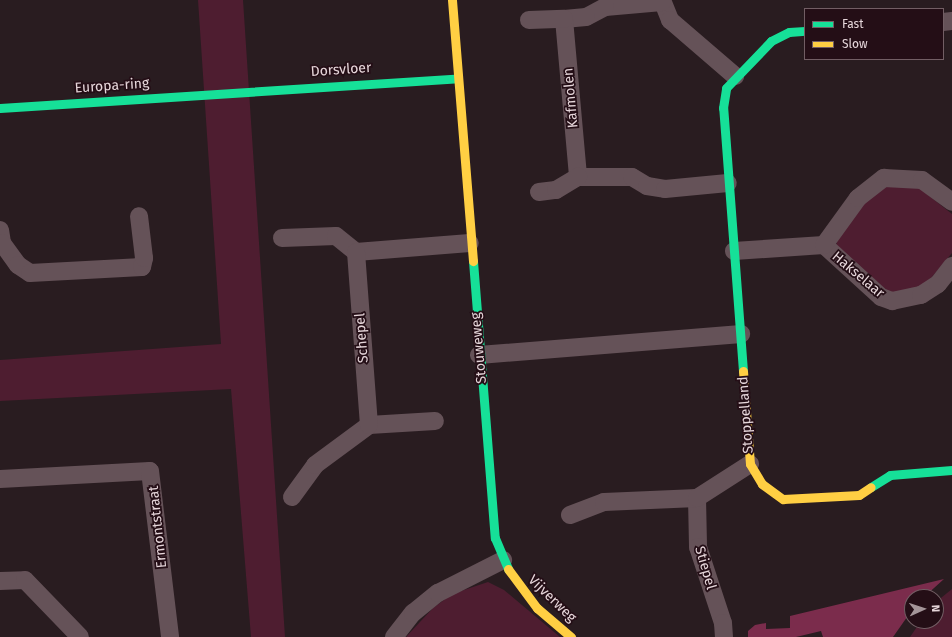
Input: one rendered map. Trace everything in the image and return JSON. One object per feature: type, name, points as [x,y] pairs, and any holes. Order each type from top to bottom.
[{"type":"street","name":"Stouweweg","points":[[452,0],[493,520],[503,560]]},
{"type":"street","points":[[529,20],[586,17],[605,7],[662,1],[670,20],[735,76]]},
{"type":"street","name":"Kafmolen","points":[[564,19],[578,177]]},
{"type":"street","name":"Stoppelland","points":[[804,31],[789,32],[771,42],[735,76],[726,88],[723,108],[750,464],[762,484],[783,499],[859,495],[890,475],[952,470]]},
{"type":"street","name":"Dorsvloer","points":[[225,92],[458,78]]},
{"type":"street","name":"Europa-ring","points":[[0,108],[225,92]]},
{"type":"street","points":[[539,192],[556,190],[578,177],[632,177],[647,186],[665,188],[728,184]]},
{"type":"street","name":"Hakselaar","points":[[824,246],[858,198],[884,178],[922,180],[952,202]]},
{"type":"street","points":[[0,230],[2,243],[18,265],[30,273],[142,267],[144,258],[139,216]]},
{"type":"street","points":[[282,238],[336,236],[356,252],[470,243]]},
{"type":"street","name":"Hakselaar","points":[[734,251],[824,246],[881,297],[892,301],[921,295],[938,284],[952,266]]},
{"type":"street","name":"Schepel","points":[[356,252],[369,425]]},
{"type":"street","points":[[479,355],[741,334]]},
{"type":"street","points":[[292,497],[315,465],[369,425],[435,421]]},
{"type":"street","points":[[570,515],[604,502],[697,498],[750,464]]},
{"type":"street","name":"Ermontstraat","points":[[0,479],[150,471],[170,637]]},
{"type":"street","name":"Stiepel","points":[[697,498],[698,547],[723,623],[724,637]]},
{"type":"street","points":[[394,637],[413,614],[445,589],[503,560]]},
{"type":"street","name":"Vijverweg","points":[[503,560],[523,594],[571,637]]},
{"type":"street","points":[[0,581],[25,580],[80,637]]},
{"type":"shaded area","points":[[198,0],[243,0],[285,637],[251,637],[231,389],[0,401],[0,360],[221,344]]},
{"type":"shaded area","points":[[887,186],[918,187],[952,214],[952,253],[922,289],[891,294],[836,246],[838,237],[871,195]]},
{"type":"shaded area","points":[[944,579],[933,589],[904,589],[904,621],[893,637],[823,637],[821,631],[796,637],[748,637],[748,631],[755,625],[766,623],[766,629],[790,628],[790,616]]},
{"type":"shaded area","points":[[488,582],[504,590],[560,637],[406,637],[433,608],[452,594]]},
{"type":"shaded area","points":[[952,589],[952,637],[910,637],[916,629],[944,629],[944,596]]},
{"type":"traffic: fast","points":[[743,371],[723,108],[726,88],[771,41],[789,32],[804,31]]},
{"type":"traffic: fast","points":[[0,108],[458,78]]},
{"type":"traffic: fast","points":[[473,261],[495,538],[508,569]]},
{"type":"traffic: fast","points":[[871,487],[890,475],[952,470]]},
{"type":"traffic: slow","points":[[452,0],[473,261]]},
{"type":"traffic: slow","points":[[743,371],[750,464],[762,484],[783,499],[859,495],[871,487]]},
{"type":"traffic: slow","points":[[508,569],[537,608],[571,637]]}]
